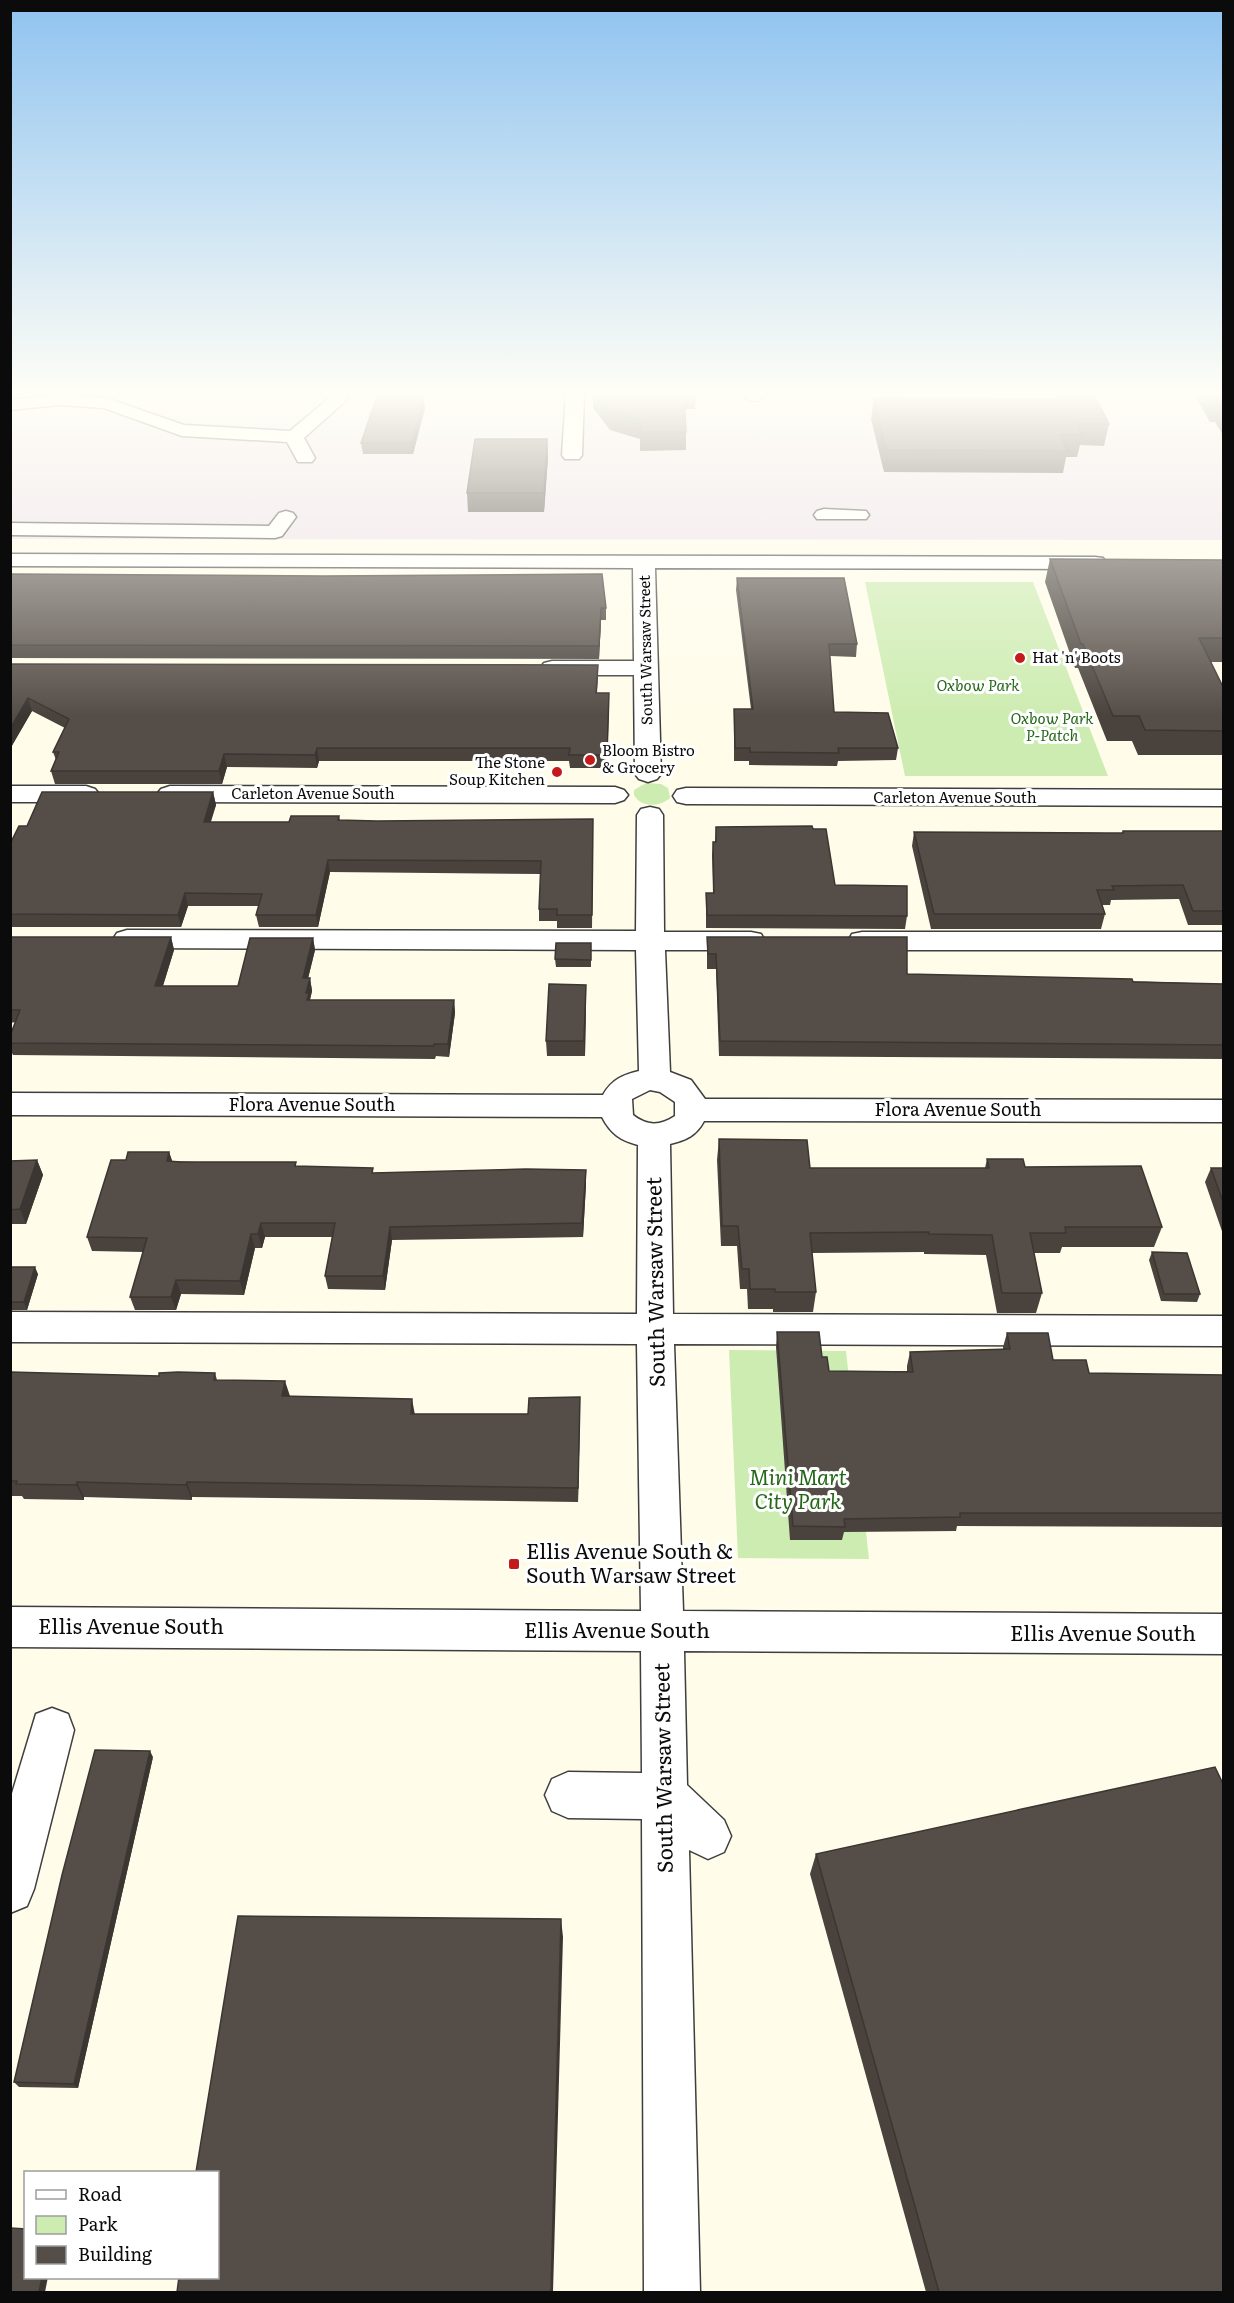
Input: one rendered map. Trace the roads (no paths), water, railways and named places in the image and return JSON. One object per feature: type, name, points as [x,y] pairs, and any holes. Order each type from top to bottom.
[{"type":"street","points":[[824,515],[859,515]]},
{"type":"street","points":[[10,529],[275,532],[286,517]]},
{"type":"street","points":[[10,560],[1110,563]]},
{"type":"street","name":"South Warsaw Street","points":[[644,561],[648,774]]},
{"type":"street","points":[[526,668],[646,669]]},
{"type":"street","points":[[648,774],[670,778],[679,783],[686,796],[678,808],[668,813],[650,815],[633,812],[618,802],[615,795],[620,783],[648,774]]},
{"type":"street","points":[[10,794],[106,794]]},
{"type":"street","name":"Carleton Avenue South","points":[[141,794],[615,795]]},
{"type":"street","name":"Carleton Avenue South","points":[[686,796],[1224,798]]},
{"type":"street","points":[[650,815],[650,941],[655,1079]]},
{"type":"street","points":[[105,939],[780,942]]},
{"type":"street","points":[[840,941],[1224,941]]},
{"type":"street","points":[[655,1079],[674,1083],[684,1089],[691,1098],[693,1110],[691,1117],[674,1131],[654,1135],[634,1132],[617,1119],[614,1106],[619,1092],[627,1085],[638,1081],[655,1079]]},
{"type":"street","name":"Flora Avenue South","points":[[10,1104],[614,1106]]},
{"type":"street","name":"Flora Avenue South","points":[[693,1110],[1224,1111]]},
{"type":"street","name":"South Warsaw Street","points":[[654,1135],[655,1330],[672,2292]]},
{"type":"street","points":[[10,1327],[1224,1331]]},
{"type":"street","name":"Ellis Avenue South","points":[[10,1627],[1224,1634]]},
{"type":"street","points":[[10,1889],[52,1730]]},
{"type":"street","points":[[568,1795],[665,1796],[708,1836]]},
{"type":"place","name":"Hat 'n' Boots","points":[[1020,658]]},
{"type":"place","name":"Bloom Bistro & Grocery","points":[[590,760]]},
{"type":"place","name":"The Stone Soup Kitchen","points":[[557,772]]},
{"type":"place","name":"Ellis Avenue South & South Warsaw Street","points":[[514,1564]]},
{"type":"park label","name":"Oxbow Park","points":[[978,686]]},
{"type":"park label","name":"Oxbow Park P-Patch","points":[[1052,728]]},
{"type":"park label","name":"Mini Mart City Park","points":[[798,1490]]}]
